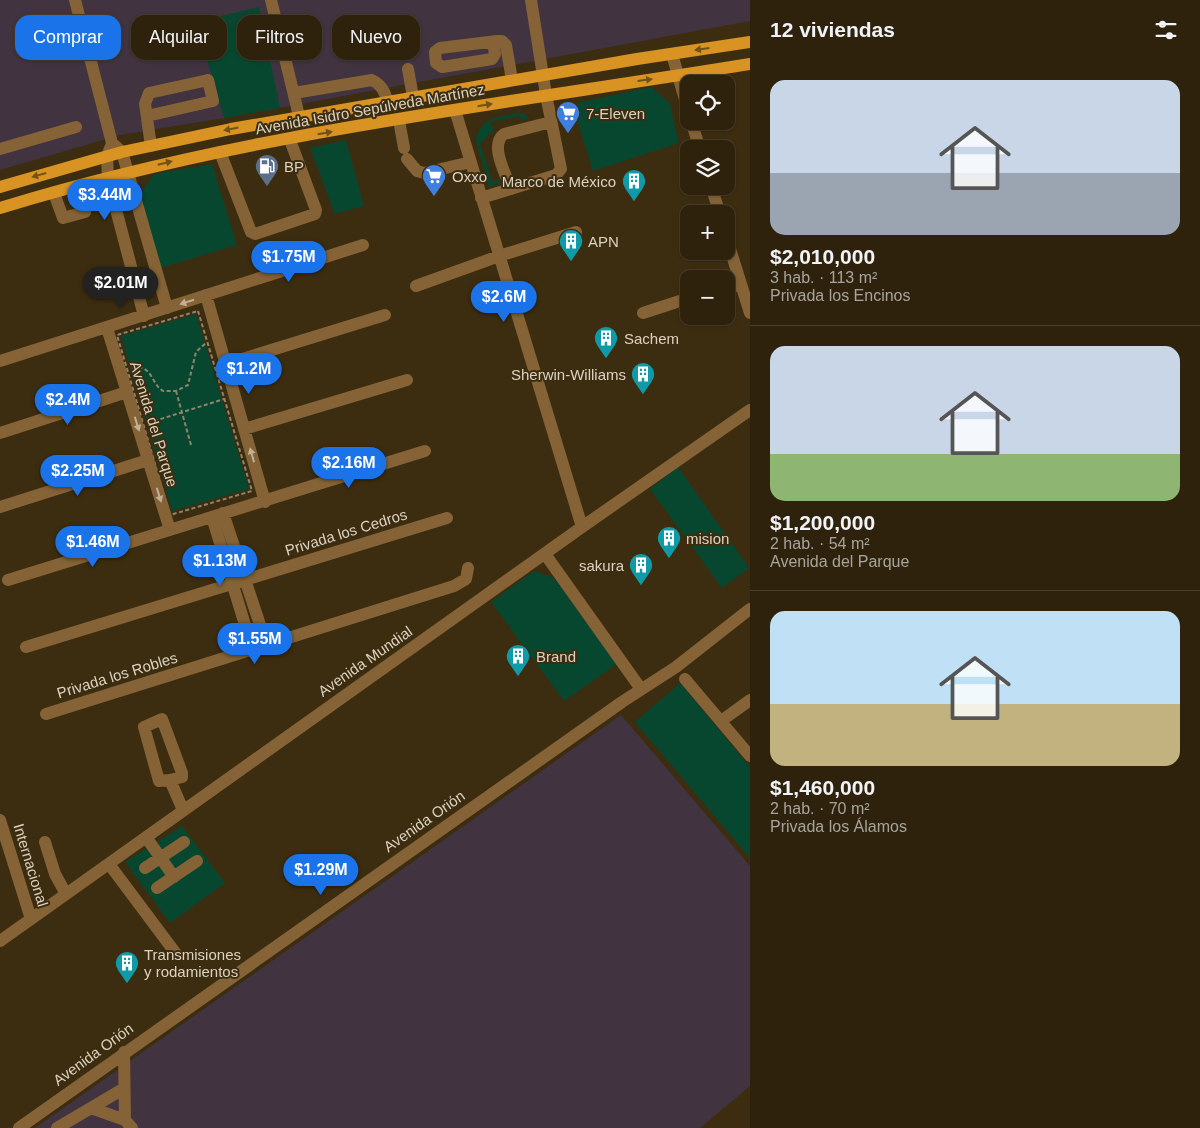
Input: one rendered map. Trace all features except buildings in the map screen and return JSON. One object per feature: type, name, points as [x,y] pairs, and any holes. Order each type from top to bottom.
[{"type":"main road","name":"Avenida Isidro Sepúlveda Martínez","points":[[0,186],[122,152],[299,116],[750,42]]},
{"type":"main road","name":"Avenida Isidro Sepúlveda Martínez","points":[[0,208],[128,173],[220,152],[455,110],[677,77],[750,64]]},
{"type":"street","points":[[75,0],[112,143],[122,152],[167,308]]},
{"type":"street","points":[[272,0],[299,116]]},
{"type":"street","points":[[481,198],[556,175],[562,169],[546,95],[531,0]]},
{"type":"street","points":[[493,42],[502,41],[506,45],[512,80]]},
{"type":"street","points":[[672,54],[680,86]]},
{"type":"street","points":[[408,69],[414,97]]},
{"type":"street","points":[[147,116],[213,101],[208,80],[149,93],[145,104],[151,146]]},
{"type":"street","points":[[294,93],[372,80],[384,90],[388,102]]},
{"type":"street","points":[[455,110],[582,527]]},
{"type":"street","points":[[399,120],[406,153],[417,171],[424,173],[470,162]]},
{"type":"street","points":[[511,189],[497,147],[499,138],[504,134],[551,122]]},
{"type":"street","points":[[0,149],[76,127]]},
{"type":"street","points":[[220,152],[251,232],[256,234],[315,214],[316,210],[290,140]]},
{"type":"street","points":[[112,143],[107,156],[108,179],[144,316]]},
{"type":"street","points":[[54,193],[63,218],[85,212]]},
{"type":"street","points":[[416,286],[499,256],[576,232]]},
{"type":"street","points":[[0,361],[363,245]]},
{"type":"street","points":[[734,260],[750,313]]},
{"type":"street","points":[[133,273],[155,267]]},
{"type":"street","points":[[735,286],[741,284]]},
{"type":"street","points":[[206,295],[265,502]]},
{"type":"street","points":[[643,313],[680,301]]},
{"type":"street","points":[[226,364],[385,315]]},
{"type":"street","name":"Avenida del Parque","points":[[107,328],[170,530]]},
{"type":"street","points":[[244,429],[407,380]]},
{"type":"street","points":[[0,434],[127,392]]},
{"type":"street","name":"Avenida Mundial","points":[[0,941],[582,527],[750,410]]},
{"type":"street","points":[[8,580],[426,451]]},
{"type":"street","points":[[0,507],[148,460]]},
{"type":"street","points":[[218,515],[239,583],[254,651]]},
{"type":"street","name":"Privada los Cedros","points":[[26,647],[447,518]]},
{"type":"street","points":[[544,554],[641,689]]},
{"type":"street","name":"Privada los Robles","points":[[46,714],[254,651],[454,586],[466,579],[468,568]]},
{"type":"street","points":[[239,583],[267,646]]},
{"type":"street","name":"Avenida Orión","points":[[19,1128],[124,1052],[641,689],[676,667],[750,609]]},
{"type":"street","points":[[685,679],[750,756]]},
{"type":"street","points":[[721,721],[750,700]]},
{"type":"street","points":[[162,719],[182,775],[170,780],[159,781],[144,727],[162,719]]},
{"type":"street","points":[[170,780],[183,810]]},
{"type":"street","name":"Internacional","points":[[0,820],[5,851],[31,919]]},
{"type":"street","points":[[146,837],[174,877]]},
{"type":"street","points":[[46,842],[55,874],[66,894]]},
{"type":"street","points":[[144,868],[184,842]]},
{"type":"street","points":[[157,888],[197,861]]},
{"type":"street","points":[[108,864],[178,955]]},
{"type":"street","points":[[124,1052],[123,1089],[128,1124]]},
{"type":"street","points":[[57,1128],[123,1089]]},
{"type":"street","points":[[91,1108],[128,1124]]},
{"type":"path","points":[[198,311],[252,491],[170,515],[127,369],[117,335],[198,311]]},
{"type":"path","points":[[127,369],[136,367],[145,369],[151,374],[160,389],[169,392],[176,391],[188,385],[196,352],[207,342]]},
{"type":"path","points":[[176,391],[191,444]]},
{"type":"path","points":[[144,425],[224,399]]},
{"type":"shaded area","points":[[0,0],[750,0],[750,21],[224,118],[120,135],[0,170]]},
{"type":"shaded area","points":[[621,715],[750,866],[750,1086],[700,1128],[35,1128]]},
{"type":"green space","points":[[259,7],[261,15],[237,15],[237,60],[270,60],[280,108],[224,118],[207,60],[227,60],[227,15],[225,15]]},
{"type":"green space","points":[[651,87],[669,102],[679,143],[593,171],[572,104]]},
{"type":"green space","points":[[516,113],[524,113],[528,119],[521,120],[519,116],[490,122],[494,132],[489,134],[480,144],[493,182],[499,180],[501,183],[489,187],[476,141],[478,133],[481,127],[490,120]]},
{"type":"green space","points":[[346,140],[364,206],[335,214],[310,148]]},
{"type":"green space","points":[[212,164],[237,245],[161,268],[140,194],[154,174]]},
{"type":"green space","points":[[196,314],[249,489],[172,511],[121,336]]},
{"type":"green space","points":[[678,467],[749,568],[722,588],[650,489]]},
{"type":"green space","points":[[534,571],[554,578],[617,664],[564,701],[491,602]]},
{"type":"green space","points":[[680,683],[750,767],[750,858],[635,722]]},
{"type":"green space","points":[[182,826],[225,883],[170,923],[125,862]]},
{"type":"place","name":"7-Eleven","points":[[568,134]]},
{"type":"place","name":"BP","points":[[267,187]]},
{"type":"place","name":"Oxxo","points":[[434,197]]},
{"type":"place","name":"Marco de México","points":[[634,202]]},
{"type":"place","name":"APN","points":[[571,262]]},
{"type":"place","name":"Sachem","points":[[606,359]]},
{"type":"place","name":"Sherwin-Williams","points":[[643,395]]},
{"type":"place","name":"mision","points":[[669,559]]},
{"type":"place","name":"sakura","points":[[641,586]]},
{"type":"place","name":"Brand","points":[[518,677]]},
{"type":"place","name":"Transmisiones y rodamientos","points":[[127,984]]}]
